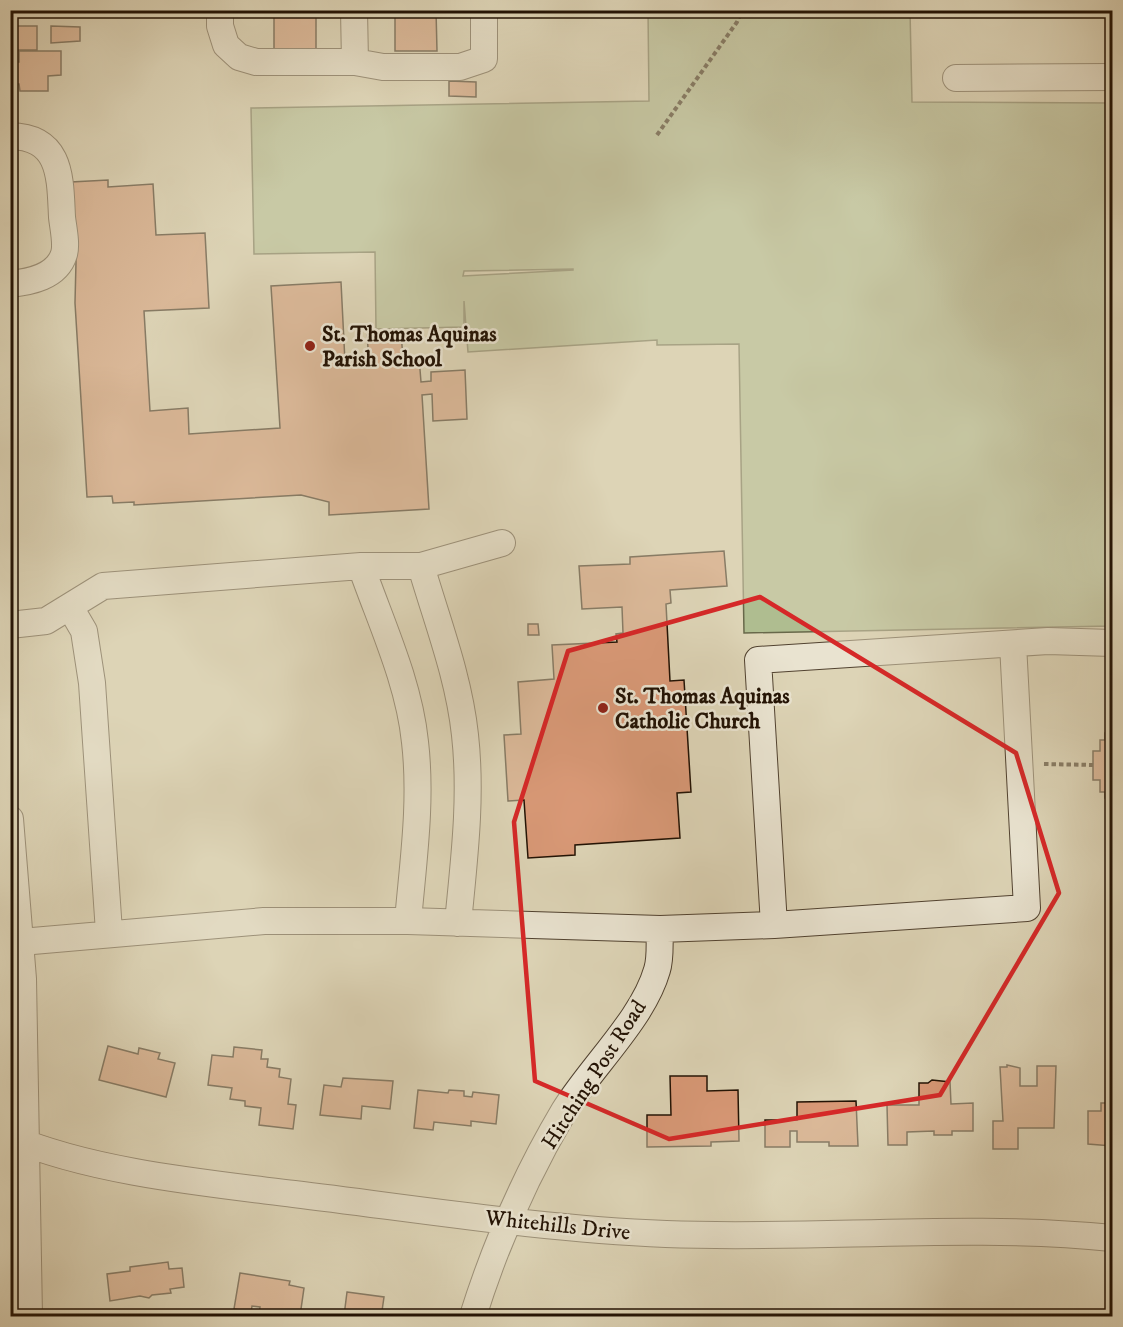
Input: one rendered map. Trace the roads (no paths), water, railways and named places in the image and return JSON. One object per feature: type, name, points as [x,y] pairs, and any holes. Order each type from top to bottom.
[{"type":"street","points":[[220,10],[220,26],[226,45],[239,57],[256,62],[355,62],[383,67],[460,67],[484,59],[484,10]]},
{"type":"street","points":[[354,10],[355,62]]},
{"type":"street","points":[[956,78],[1113,77]]},
{"type":"street","points":[[10,136],[23,136],[50,151],[60,171],[64,254],[51,272],[31,282],[10,284]]},
{"type":"street","points":[[10,625],[46,621],[104,586],[361,566],[421,566],[502,543]]},
{"type":"street","points":[[361,566],[399,674],[415,741],[418,782],[408,921]]},
{"type":"street","points":[[421,566],[454,676],[465,734],[468,780],[467,826],[458,923]]},
{"type":"street","points":[[70,607],[84,631],[92,683],[109,933]]},
{"type":"street","points":[[774,925],[759,660],[1048,641],[1113,643]]},
{"type":"street","points":[[21,942],[264,921],[408,921],[660,929],[774,925],[1027,908],[1013,644]]},
{"type":"street","points":[[10,819],[21,942],[19,1141],[29,1317]]},
{"type":"street","name":"Hitching Post Road","points":[[474,1317],[497,1246],[511,1221],[535,1165],[565,1110],[643,1001],[658,969],[660,929]]},
{"type":"street","name":"Whitehills Drive","points":[[19,1141],[105,1165],[175,1177],[266,1191],[548,1226],[666,1234],[775,1235],[998,1230],[1113,1238]]},
{"type":"place","name":"St. Thomas Aquinas Parish School","points":[[310,346]]},
{"type":"place","name":"St. Thomas Aquinas Catholic Church","points":[[603,708]]}]
